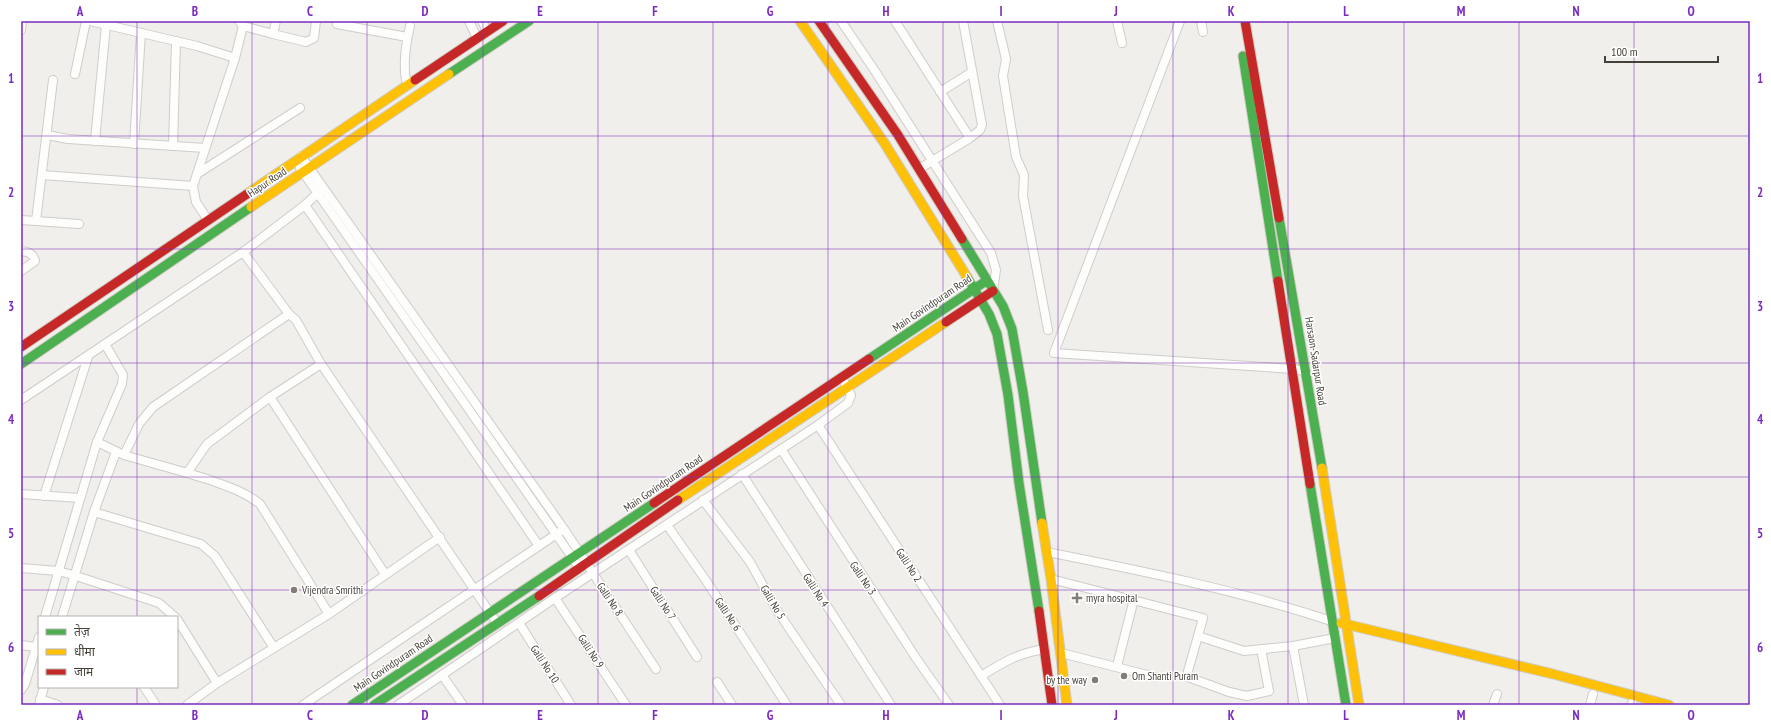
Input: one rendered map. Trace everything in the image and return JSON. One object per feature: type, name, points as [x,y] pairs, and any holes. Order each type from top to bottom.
[{"type":"street","points":[[21,30],[22,21]]},
{"type":"street","points":[[75,74],[86,21]]},
{"type":"street","points":[[90,21],[106,25],[116,24],[141,33],[197,46],[235,58]]},
{"type":"street","points":[[273,34],[276,21]]},
{"type":"street","points":[[208,220],[196,202],[193,186],[235,58],[241,23],[273,34],[306,42],[314,38],[316,21]]},
{"type":"street","points":[[469,21],[477,38]]},
{"type":"street","points":[[482,21],[487,31]]},
{"type":"street","name":"Hapur Road","points":[[21,347],[502,21]]},
{"type":"street","name":"Hapur Road","points":[[21,364],[306,170],[529,21]]},
{"type":"street","points":[[800,21],[885,144],[974,289],[994,326],[1000,350],[1052,705]]},
{"type":"street","points":[[819,21],[898,135],[1003,306],[1012,329],[1051,579],[1067,705]]},
{"type":"street","points":[[841,21],[991,253],[996,270],[993,291]]},
{"type":"street","points":[[895,21],[970,138]]},
{"type":"street","points":[[919,169],[970,138],[980,130],[982,125],[963,21]]},
{"type":"street","points":[[997,21],[1006,59],[1003,76],[1016,157],[1024,175],[1023,196],[1048,330]]},
{"type":"street","points":[[1117,21],[1122,43]]},
{"type":"street","points":[[1180,21],[1054,353],[1305,371]]},
{"type":"street","points":[[1200,21],[1203,32]]},
{"type":"street","points":[[1238,21],[1331,620],[1346,705]]},
{"type":"street","name":"Harsaon-Sadarpur Road","points":[[1245,21],[1348,624],[1359,705]]},
{"type":"street","points":[[337,24],[407,37]]},
{"type":"street","points":[[95,141],[106,25]]},
{"type":"street","points":[[410,26],[407,37],[405,74],[406,80],[410,83]]},
{"type":"street","points":[[134,144],[141,33]]},
{"type":"street","points":[[174,146],[176,41]]},
{"type":"street","points":[[940,92],[972,72]]},
{"type":"street","points":[[36,221],[53,80]]},
{"type":"street","points":[[197,174],[300,108]]},
{"type":"street","points":[[47,135],[95,141],[205,148]]},
{"type":"street","name":"Galli No 8","points":[[298,159],[582,565],[593,573],[656,669]]},
{"type":"street","points":[[42,175],[193,186]]},
{"type":"street","points":[[21,400],[88,357],[105,344],[243,252],[306,205],[321,191]]},
{"type":"street","points":[[306,205],[539,546]]},
{"type":"street","points":[[21,220],[79,224]]},
{"type":"street","points":[[21,251],[30,253],[34,257],[35,261],[21,271]]},
{"type":"street","points":[[243,252],[305,334],[322,364],[440,536],[497,623]]},
{"type":"street","name":"Main Govindpuram Road","points":[[352,705],[986,280]]},
{"type":"street","name":"Main Govindpuram Road","points":[[374,705],[733,462],[848,388],[993,291]]},
{"type":"street","points":[[62,616],[73,575],[94,512],[120,453],[139,424],[153,407],[289,314]]},
{"type":"street","points":[[45,616],[97,442],[122,384],[123,375],[105,344]]},
{"type":"street","points":[[44,496],[88,357]]},
{"type":"street","points":[[187,473],[207,444],[270,397],[322,364]]},
{"type":"street","points":[[398,705],[409,702],[442,675],[518,623],[818,425],[848,403],[851,395],[841,378]]},
{"type":"street","points":[[270,397],[385,574]]},
{"type":"street","name":"Galli No 2","points":[[818,425],[1000,705]]},
{"type":"street","points":[[97,442],[120,453],[187,473],[251,496],[260,504],[329,614]]},
{"type":"street","name":"Galli No 3","points":[[781,449],[916,658],[949,705]]},
{"type":"street","name":"Galli No 4","points":[[742,474],[891,705]]},
{"type":"street","points":[[21,494],[80,498]]},
{"type":"street","name":"Galli No 5","points":[[703,500],[750,562],[776,609],[841,705]]},
{"type":"street","points":[[94,512],[201,544],[207,548],[215,556],[274,648]]},
{"type":"street","name":"Galli No 6","points":[[668,525],[712,589],[787,705]]},
{"type":"street","points":[[303,705],[560,532]]},
{"type":"street","points":[[187,705],[217,684],[329,614],[440,536]]},
{"type":"street","name":"Galli No 7","points":[[628,550],[697,657]]},
{"type":"street","points":[[1047,552],[1179,579],[1301,610],[1331,620],[1669,705]]},
{"type":"street","points":[[21,568],[58,571],[73,575],[159,603],[174,616]]},
{"type":"street","points":[[1051,579],[1134,599],[1203,618],[1188,671],[1188,678],[1229,692],[1248,696],[1269,691],[1261,649]]},
{"type":"street","name":"Galli No 9","points":[[555,598],[626,705]]},
{"type":"street","points":[[1117,666],[1134,599]]},
{"type":"street","points":[[178,621],[217,684]]},
{"type":"street","name":"Galli No 10","points":[[518,623],[571,705]]},
{"type":"street","points":[[1198,636],[1244,651],[1294,646],[1334,638]]},
{"type":"street","points":[[21,690],[25,684],[38,640]]},
{"type":"street","points":[[21,645],[36,647]]},
{"type":"street","points":[[1294,646],[1304,705]]},
{"type":"street","points":[[981,676],[1013,657],[1027,652],[1045,649]]},
{"type":"street","points":[[1061,653],[1117,666],[1155,677]]},
{"type":"street","points":[[442,675],[463,705]]},
{"type":"street","points":[[716,682],[732,705]]},
{"type":"street","points":[[44,688],[40,702],[58,705]]},
{"type":"street","points":[[145,688],[156,705]]},
{"type":"street","points":[[1493,705],[1496,694]]},
{"type":"street","points":[[1590,705],[1593,694]]},
{"type":"traffic: fast","points":[[449,74],[529,21]]},
{"type":"traffic: fast","points":[[1243,56],[1278,281]]},
{"type":"traffic: fast","points":[[21,364],[251,207]]},
{"type":"traffic: fast","points":[[1279,218],[1322,468]]},
{"type":"traffic: fast","points":[[962,239],[1003,306],[1012,329],[1023,392],[1042,523]]},
{"type":"traffic: fast","points":[[967,277],[989,314],[997,334],[1008,395],[1019,483],[1039,611]]},
{"type":"traffic: fast","points":[[869,359],[986,281]]},
{"type":"traffic: fast","points":[[1310,484],[1346,705]]},
{"type":"traffic: fast","points":[[352,705],[654,503]]},
{"type":"traffic: fast","points":[[374,705],[539,596]]},
{"type":"traffic: slow","points":[[800,21],[885,144],[967,277]]},
{"type":"traffic: slow","points":[[251,207],[449,74]]},
{"type":"traffic: slow","points":[[247,194],[415,80]]},
{"type":"traffic: slow","points":[[678,500],[946,322]]},
{"type":"traffic: slow","points":[[1322,468],[1359,705]]},
{"type":"traffic: slow","points":[[1042,523],[1051,579],[1067,705]]},
{"type":"traffic: slow","points":[[1341,623],[1553,674],[1669,705]]},
{"type":"traffic: jam","points":[[415,80],[503,21]]},
{"type":"traffic: jam","points":[[819,21],[898,135],[962,239]]},
{"type":"traffic: jam","points":[[1245,21],[1279,218]]},
{"type":"traffic: jam","points":[[21,347],[247,194]]},
{"type":"traffic: jam","points":[[1278,281],[1310,484]]},
{"type":"traffic: jam","points":[[946,322],[993,291]]},
{"type":"traffic: jam","points":[[654,503],[869,359]]},
{"type":"traffic: jam","points":[[539,596],[678,500]]},
{"type":"traffic: jam","points":[[1039,611],[1052,705]]},
{"type":"place","name":"Vijendra Smrithi","points":[[294,590]]},
{"type":"place","name":"myra hospital","points":[[1077,598]]},
{"type":"place","name":"Om Shanti Puram","points":[[1124,676]]},
{"type":"place","name":"by the way","points":[[1095,680]]}]
